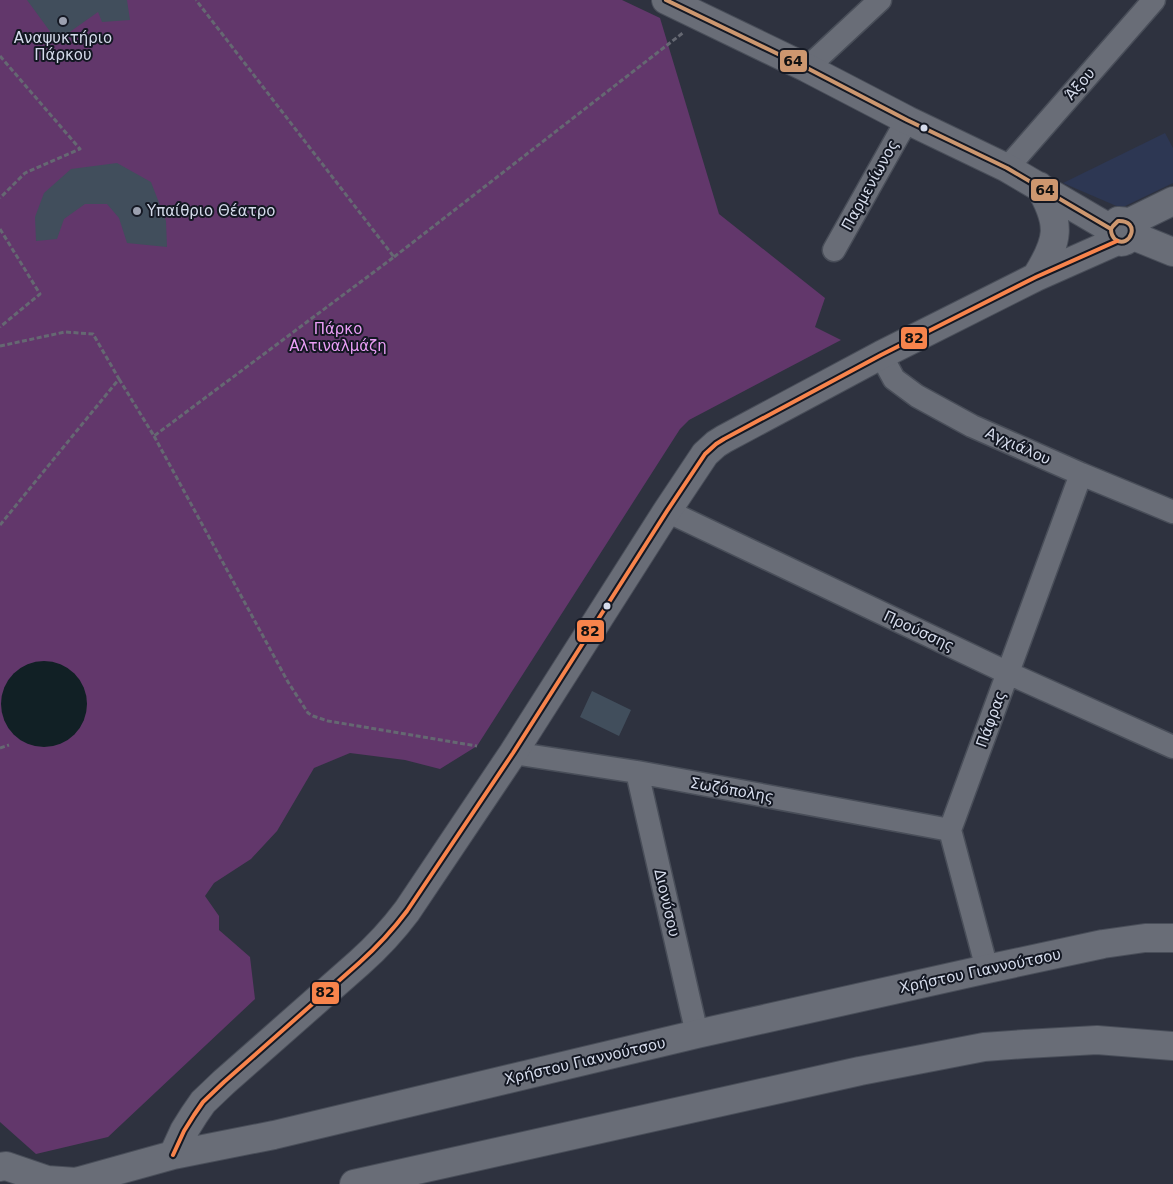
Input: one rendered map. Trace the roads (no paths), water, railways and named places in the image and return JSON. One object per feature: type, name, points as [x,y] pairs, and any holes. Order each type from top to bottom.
[{"type":"street","points":[[666,0],[808,68],[907,120],[1007,168],[1121,231],[1173,252]]},
{"type":"street","points":[[808,68],[880,0]]},
{"type":"street","name":"Άξου","points":[[1007,168],[1154,0]]},
{"type":"street","name":"Παρμενίωνος","points":[[834,250],[907,120]]},
{"type":"street","points":[[1036,277],[1047,260],[1055,234],[1055,222],[1052,211],[1039,186]]},
{"type":"street","points":[[173,1155],[184,1131],[203,1102],[360,963],[392,931],[513,753],[667,511],[706,454],[716,444],[881,355],[1036,277],[1173,201]]},
{"type":"street","points":[[1121,231],[1173,206]]},
{"type":"street","name":"Αγχιάλου","points":[[881,355],[894,379],[917,396],[972,426],[1173,512]]},
{"type":"street","name":"Πάφρας","points":[[950,830],[1081,474]]},
{"type":"street","name":"Προύσσης","points":[[667,511],[1008,673],[1173,747]]},
{"type":"street","name":"Σωζόπολης","points":[[513,753],[637,772],[950,830]]},
{"type":"street","name":"Διονύσου","points":[[637,772],[697,1034]]},
{"type":"street","points":[[950,830],[987,968]]},
{"type":"street","name":"Χρήστου Γιαννούτσου","points":[[2,1162],[47,1180],[76,1183],[173,1155],[274,1135],[697,1034],[987,968],[1103,944],[1145,938],[1173,938]]},
{"type":"street","points":[[354,1184],[860,1071],[984,1047],[1097,1040],[1173,1046]]},
{"type":"place","name":"Αναψυκτήριο Πάρκου","points":[[63,21]]},
{"type":"place","name":"Υπαίθριο Θέατρο","points":[[137,211]]},
{"type":"park label","name":"Πάρκο Αλτιναλμάζη","points":[[338,338]]}]
